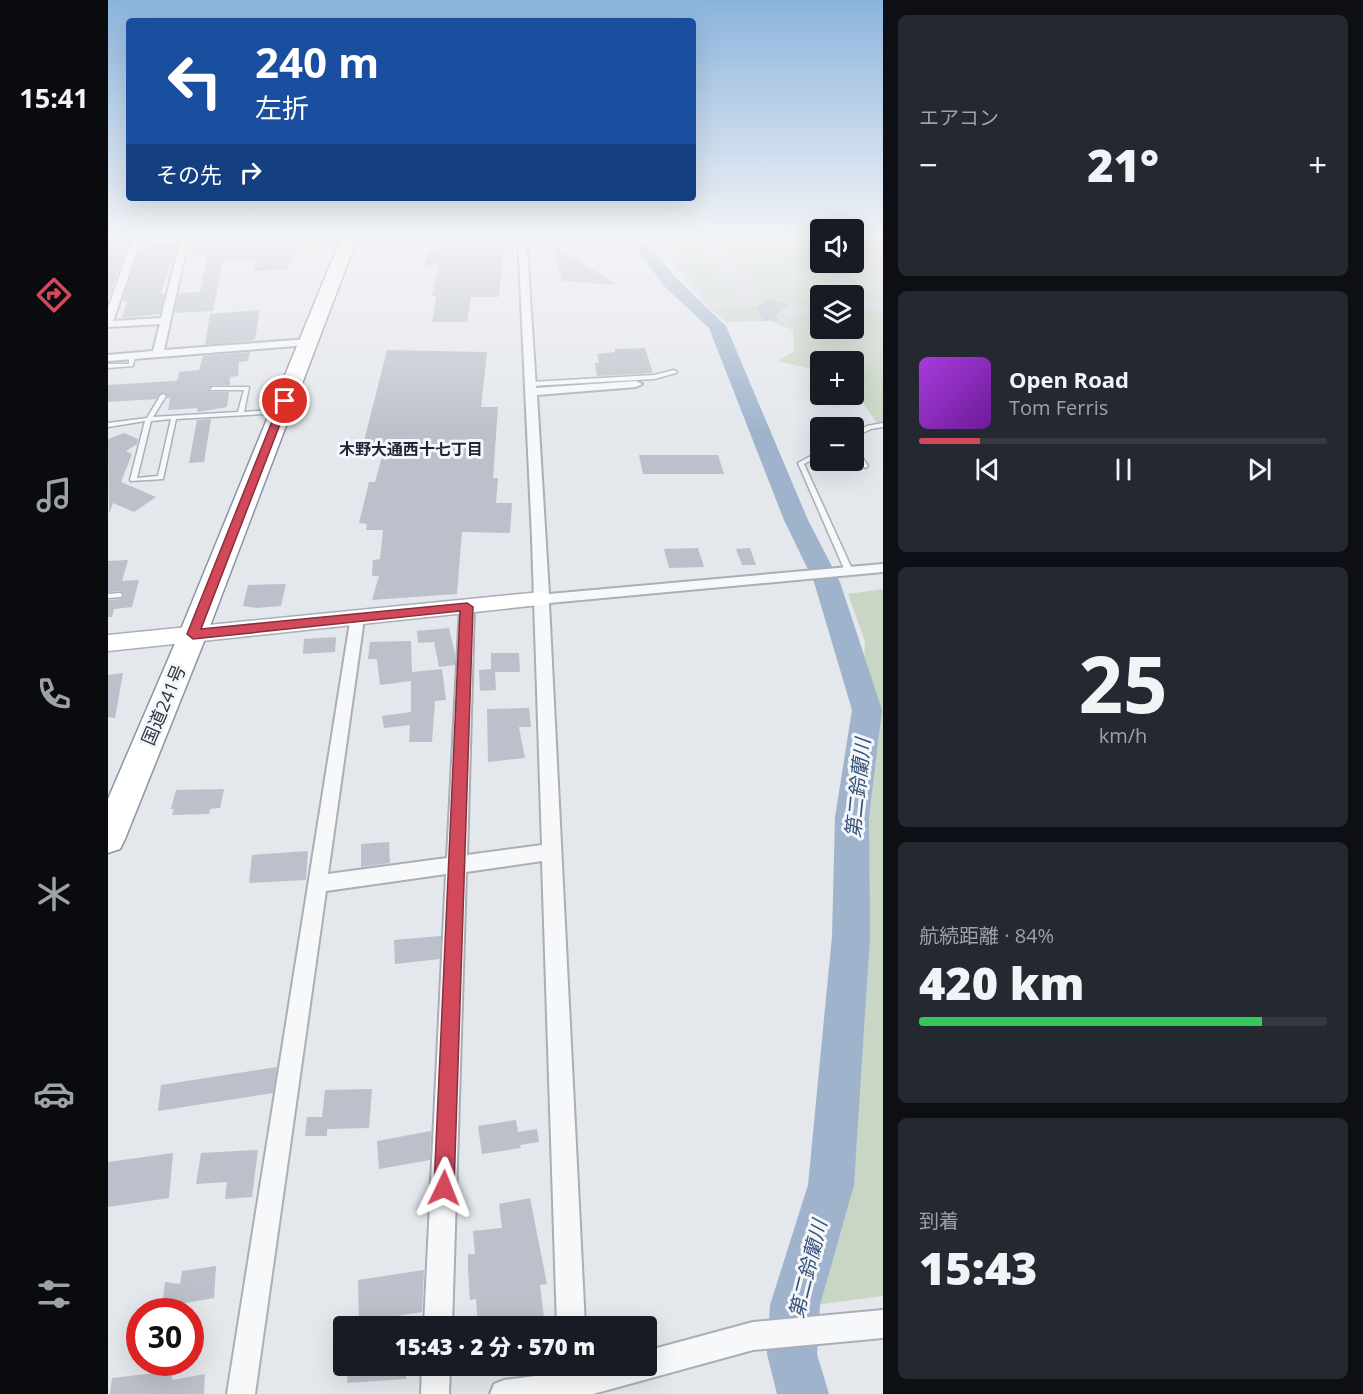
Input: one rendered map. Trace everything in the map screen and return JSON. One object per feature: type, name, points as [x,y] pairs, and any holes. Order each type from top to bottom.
[{"type":"highway","name":"国道241号","points":[[108,839],[193,634],[324,301]]},
{"type":"street","points":[[115,301],[108,323],[165,321]]},
{"type":"street","points":[[158,354],[169,301]]},
{"type":"street","points":[[526,301],[541,599],[571,1316]]},
{"type":"street","points":[[108,358],[308,342]]},
{"type":"street","points":[[531,388],[636,384]]},
{"type":"street","points":[[108,643],[541,599],[883,568]]},
{"type":"street","points":[[438,1316],[467,607]]},
{"type":"street","points":[[241,1394],[356,619]]},
{"type":"street","points":[[316,884],[552,852]]},
{"type":"street","points":[[504,1394],[573,1381],[753,1336],[883,1324]]},
{"type":"street","points":[[435,1394],[436,1376]]},
{"type":"lane","points":[[108,366],[131,365],[132,356]]},
{"type":"lane","points":[[531,388],[654,377],[674,372]]},
{"type":"lane","points":[[213,389],[247,388],[242,413]]},
{"type":"lane","points":[[163,396],[149,419],[134,480],[161,478],[174,417]]},
{"type":"lane","points":[[108,425],[149,419],[281,410]]},
{"type":"lane","points":[[864,430],[883,425]]},
{"type":"lane","points":[[810,458],[801,463],[843,572]]},
{"type":"lane","points":[[108,596],[118,595]]},
{"type":"shaded area","points":[[703,301],[810,301],[810,315],[787,316],[754,306],[710,309]]},
{"type":"shaded area","points":[[864,301],[883,301],[883,310],[864,311]]},
{"type":"green space","points":[[712,301],[741,301],[713,303]]},
{"type":"green space","points":[[783,301],[810,301],[810,306],[803,306]]},
{"type":"green space","points":[[754,306],[787,316],[810,315],[810,339],[864,339],[864,311],[883,310],[883,422],[876,422],[864,405],[864,351],[810,351],[810,369],[778,361],[794,351],[793,330],[770,321],[726,322],[710,309]]},
{"type":"green space","points":[[883,589],[883,1296],[815,1305],[844,1220],[865,641],[848,594]]},
{"type":"building","points":[[127,301],[163,301],[160,314],[122,318]]},
{"type":"building","points":[[177,301],[215,301],[213,311],[174,313]]},
{"type":"building","points":[[435,301],[470,301],[467,322],[432,322]]},
{"type":"building","points":[[765,301],[790,304],[775,315],[778,321],[763,321],[756,308]]},
{"type":"building","points":[[260,310],[255,339],[252,341],[205,345],[210,314]]},
{"type":"building","points":[[645,348],[653,373],[597,376],[595,363],[599,363],[597,354],[615,352],[615,349]]},
{"type":"building","points":[[387,350],[487,352],[481,407],[498,407],[493,478],[498,478],[496,503],[512,503],[510,533],[462,532],[457,594],[372,600],[379,576],[372,576],[373,560],[380,559],[383,530],[366,530],[367,524],[359,523],[369,482],[375,482],[383,453],[361,453]]},
{"type":"building","points":[[250,352],[248,361],[239,362],[238,376],[230,377],[230,385],[213,385],[208,389],[211,392],[229,392],[227,407],[198,412],[197,408],[168,410],[170,398],[167,398],[164,392],[156,399],[108,402],[108,385],[174,381],[178,380],[179,372],[199,370],[203,356]]},
{"type":"building","points":[[211,419],[204,462],[189,463],[197,420]]},
{"type":"building","points":[[124,433],[138,439],[137,444],[126,451],[132,454],[121,482],[156,497],[134,512],[113,503],[109,514],[108,439]]},
{"type":"building","points":[[639,455],[718,455],[724,474],[643,474]]},
{"type":"building","points":[[698,548],[704,567],[669,568],[664,549]]},
{"type":"building","points":[[750,548],[756,565],[742,565],[736,549]]},
{"type":"building","points":[[128,560],[122,581],[139,580],[132,607],[114,609],[112,617],[108,617],[108,600],[121,599],[124,596],[121,591],[108,592],[108,561]]},
{"type":"building","points":[[286,584],[281,606],[256,608],[243,606],[248,585]]},
{"type":"building","points":[[449,628],[455,665],[439,667],[434,642],[418,643],[417,631]]},
{"type":"building","points":[[336,637],[335,652],[303,654],[304,639]]},
{"type":"building","points":[[411,641],[412,672],[442,669],[446,700],[435,701],[432,742],[409,742],[410,725],[384,728],[382,716],[411,712],[411,681],[380,685],[377,659],[368,659],[370,642]]},
{"type":"building","points":[[491,653],[519,653],[520,672],[495,672],[496,690],[480,691],[479,670],[491,669]]},
{"type":"building","points":[[123,673],[115,718],[108,717],[108,675]]},
{"type":"building","points":[[529,708],[531,727],[519,727],[525,758],[488,762],[487,709]]},
{"type":"building","points":[[224,789],[220,808],[210,809],[209,814],[172,815],[174,809],[171,809],[176,790]]},
{"type":"building","points":[[389,842],[390,863],[361,867],[361,844]]},
{"type":"building","points":[[308,851],[306,880],[249,883],[252,855]]},
{"type":"building","points":[[441,936],[440,959],[395,964],[394,940]]},
{"type":"building","points":[[277,1067],[273,1093],[158,1111],[161,1085]]},
{"type":"building","points":[[372,1089],[369,1128],[327,1129],[327,1136],[305,1136],[307,1117],[322,1117],[325,1090]]},
{"type":"building","points":[[516,1120],[518,1132],[537,1129],[539,1142],[520,1145],[521,1148],[482,1154],[478,1126]]},
{"type":"building","points":[[431,1131],[430,1160],[379,1169],[377,1141]]},
{"type":"building","points":[[258,1150],[252,1197],[225,1199],[227,1182],[196,1184],[201,1153]]},
{"type":"building","points":[[173,1153],[169,1198],[108,1207],[108,1162]]},
{"type":"building","points":[[530,1198],[547,1284],[540,1285],[544,1316],[477,1316],[476,1299],[470,1300],[468,1254],[475,1254],[473,1231],[502,1228],[499,1204]]},
{"type":"building","points":[[216,1266],[214,1298],[163,1298],[165,1282],[180,1284],[182,1271]]},
{"type":"building","points":[[424,1270],[422,1312],[397,1316],[359,1316],[358,1280]]},
{"type":"building","points":[[205,1374],[204,1394],[110,1394],[112,1378],[172,1376],[172,1380]]},
{"type":"building","points":[[347,1376],[406,1376],[406,1379],[347,1383]]},
{"type":"waterway","name":"第二鈴蘭川","points":[[690,301],[717,326],[796,520],[827,582],[851,652],[867,710],[852,817],[851,936],[831,1185],[795,1305],[792,1354],[803,1394]]},
{"type":"district","name":"木野大通西十七丁目","points":[[411,449]]},
{"type":"route","points":[[285,401],[193,634],[467,607],[444,1188]]}]
